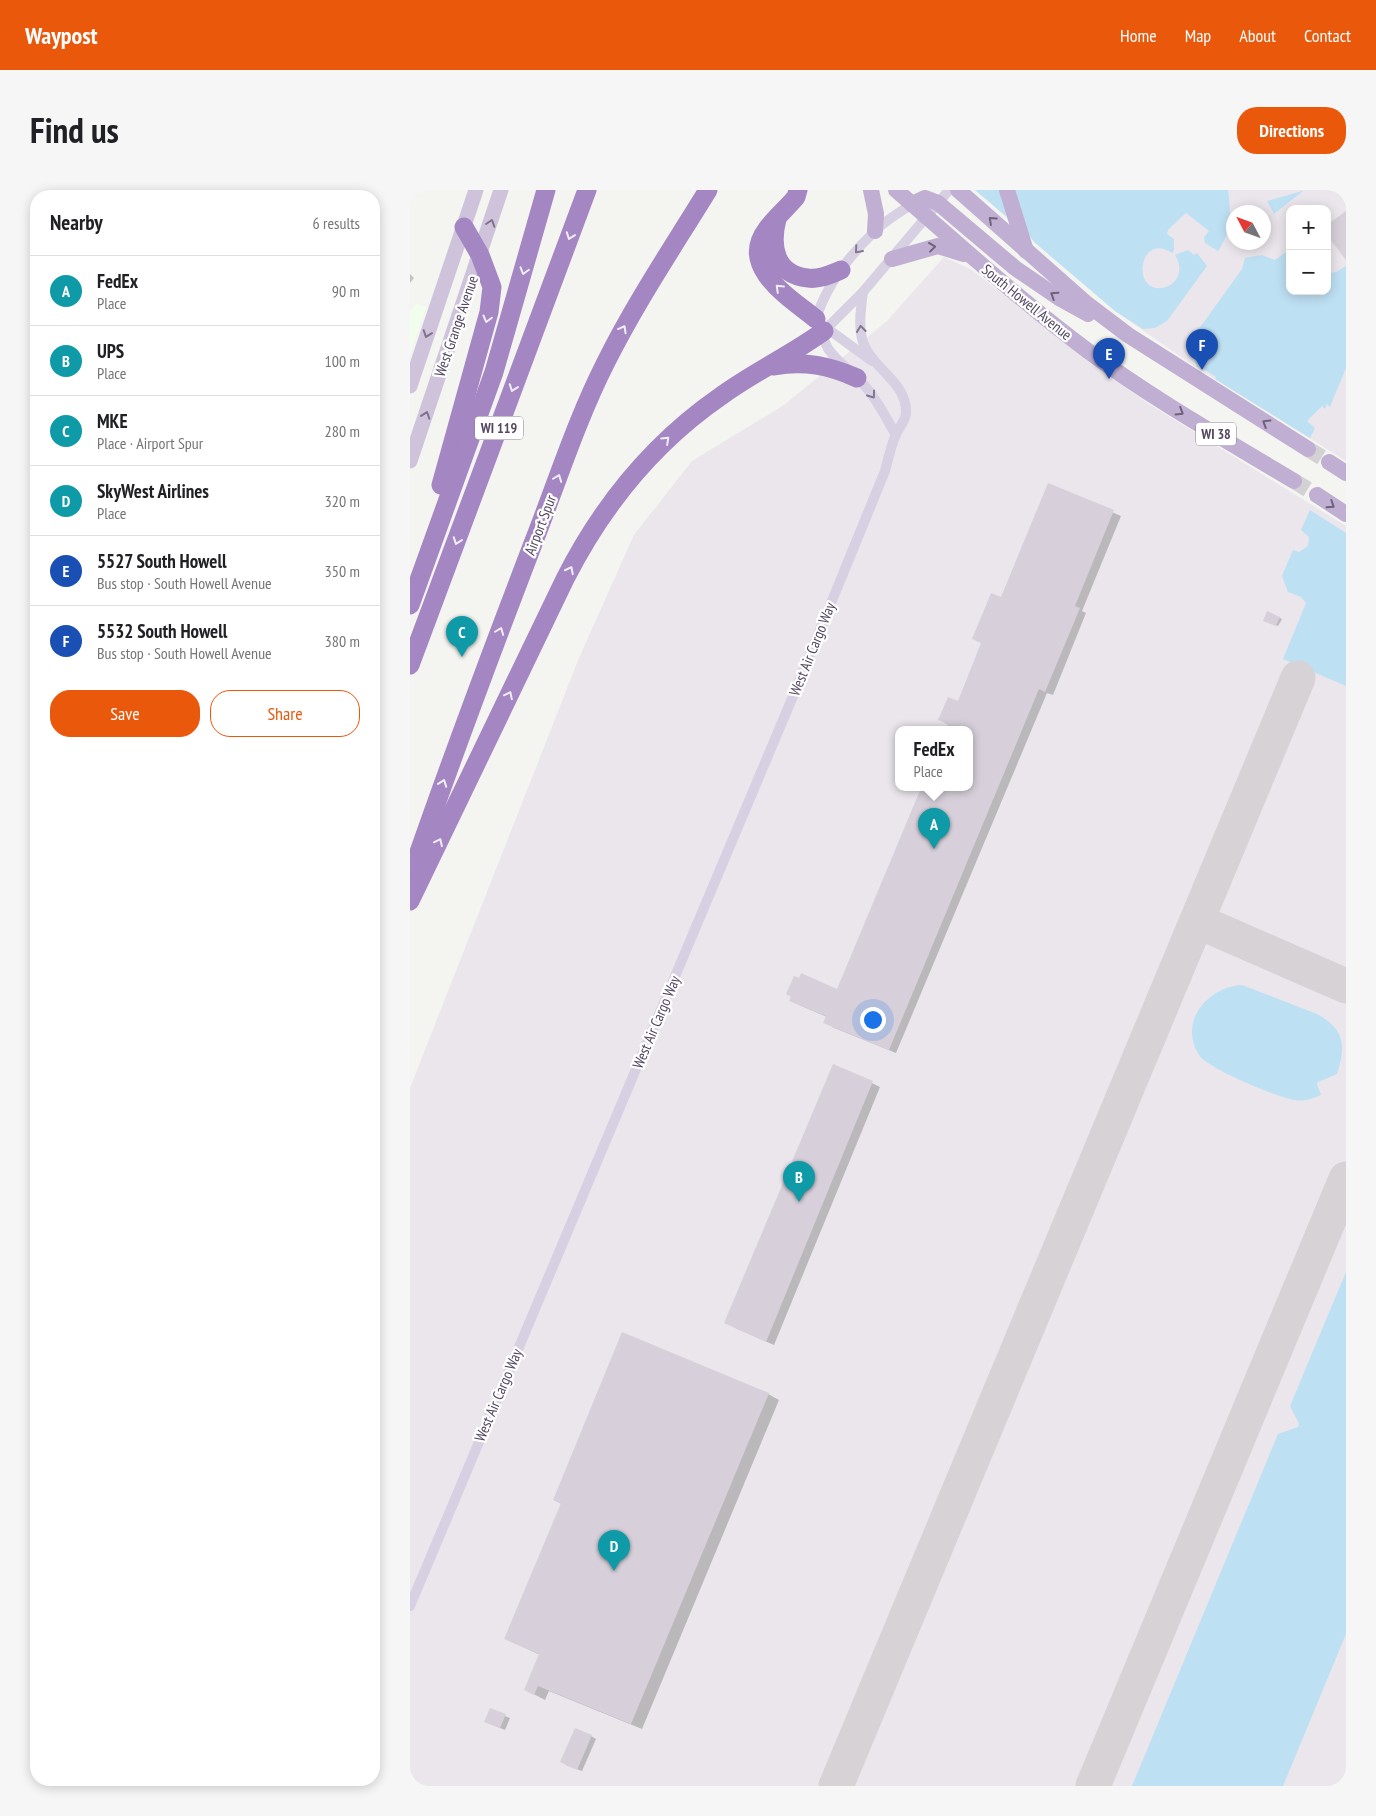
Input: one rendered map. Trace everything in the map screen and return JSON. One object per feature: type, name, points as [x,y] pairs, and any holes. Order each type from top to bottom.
[{"type":"highway","points":[[410,605],[494,372],[546,190]]},
{"type":"highway","name":"WI 119","points":[[410,665],[587,190]]},
{"type":"highway","name":"Airport Spur","points":[[410,878],[443,782],[583,414],[605,363],[629,319],[708,190]]},
{"type":"highway","points":[[410,901],[565,579],[597,521],[626,483],[671,435],[712,402],[766,368],[820,325],[766,275],[760,264],[758,250],[762,237],[796,197],[798,190]]},
{"type":"highway","points":[[777,219],[773,236],[774,251],[782,266],[794,275],[809,279],[841,270]]},
{"type":"highway","points":[[418,581],[428,533],[489,312],[492,287],[480,256],[464,227]]},
{"type":"highway","points":[[766,368],[792,364],[810,364],[828,367],[857,378]]},
{"type":"main road","points":[[871,190],[876,214],[875,231]]},
{"type":"main road","name":"South Howell Avenue","points":[[896,190],[971,257],[1090,352],[1180,412],[1294,481]]},
{"type":"main road","name":"WI 38","points":[[958,190],[1087,304],[1128,335],[1308,449]]},
{"type":"main road","points":[[1007,190],[1026,251]]},
{"type":"main road","points":[[912,204],[925,198],[938,203],[1030,278],[1059,298],[1128,335]]},
{"type":"main road","points":[[892,259],[938,246],[949,248],[971,257]]},
{"type":"main road","points":[[1330,462],[1346,473]]},
{"type":"main road","points":[[1317,495],[1346,514]]},
{"type":"street","name":"West Grange Avenue","points":[[410,386],[476,190]]},
{"type":"street","name":"West Grange Avenue","points":[[410,461],[501,190]]},
{"type":"street","points":[[820,325],[863,292],[949,190]]},
{"type":"street","points":[[896,436],[880,406],[857,378],[828,349],[823,340],[820,325],[826,293],[841,270],[875,231],[912,204]]},
{"type":"street","name":"West Air Cargo Way","points":[[410,1606],[791,701],[906,415],[905,400],[890,378],[875,364],[863,343],[860,328],[863,292]]},
{"type":"street","points":[[820,325],[875,364]]},
{"type":"shaded area","points":[[975,190],[1346,190],[1346,461],[1197,368],[1115,311]]},
{"type":"shaded area","points":[[975,190],[1000,190],[1007,217]]},
{"type":"shaded area","points":[[1014,190],[1228,190],[1230,205],[1226,205],[1226,236],[1218,251],[1205,243],[1204,237],[1209,231],[1186,213],[1168,230],[1167,234],[1174,239],[1174,250],[1172,253],[1161,248],[1152,250],[1146,257],[1143,275],[1147,283],[1155,288],[1171,285],[1177,278],[1179,264],[1175,255],[1188,250],[1194,255],[1197,253],[1207,266],[1167,321],[1155,328],[1143,329],[1115,311],[1034,242],[1028,233]]},
{"type":"shaded area","points":[[1302,191],[1274,214],[1271,205],[1267,201]]},
{"type":"shaded area","points":[[1286,252],[1286,295],[1331,295],[1331,273],[1346,266],[1346,368],[1330,407],[1327,404],[1325,409],[1322,406],[1307,421],[1315,428],[1310,438],[1215,379],[1216,377],[1199,366],[1198,368],[1189,349],[1191,332],[1199,328],[1204,322],[1242,269],[1245,258],[1262,255],[1275,260]]},
{"type":"shaded area","points":[[944,257],[972,270],[1090,363],[1149,404],[1346,526],[1346,1786],[410,1786],[410,1088],[579,658],[634,535],[692,461],[784,405],[887,321]]},
{"type":"shaded area","points":[[416,304],[426,307],[410,354],[410,311]]},
{"type":"shaded area","points":[[1310,510],[1346,533],[1346,686],[1283,659],[1306,603],[1301,597],[1288,592],[1282,576],[1293,550],[1299,552],[1308,546],[1309,537],[1301,530]]},
{"type":"shaded area","points":[[1242,985],[1317,1014],[1338,1032],[1342,1047],[1340,1064],[1337,1074],[1318,1082],[1321,1095],[1302,1100],[1286,1098],[1228,1074],[1205,1061],[1199,1055],[1193,1042],[1192,1030],[1194,1018],[1200,1008],[1218,992]]},
{"type":"shaded area","points":[[1346,1272],[1346,1634],[1283,1786],[1132,1786],[1278,1434],[1298,1427],[1299,1424],[1290,1406]]},
{"type":"building","points":[[1346,211],[1346,260],[1331,240],[1331,222]]},
{"type":"building","points":[[1048,483],[1114,510],[1075,606],[1080,608],[1045,692],[1039,689],[889,1050],[823,1023],[826,1016],[789,1001],[791,997],[786,994],[794,976],[799,978],[801,973],[837,989],[920,791],[973,791],[973,726],[947,726],[948,724],[938,720],[948,697],[958,701],[981,643],[972,639],[991,593],[1001,597]]},
{"type":"building","points":[[1267,611],[1280,617],[1276,626],[1263,621]]},
{"type":"building","points":[[833,1064],[873,1081],[766,1342],[724,1323]]},
{"type":"building","points":[[622,1332],[769,1393],[631,1724],[538,1686],[534,1695],[524,1690],[539,1654],[504,1639],[561,1503],[553,1500]]},
{"type":"building","points":[[490,1708],[506,1714],[500,1728],[484,1722]]},
{"type":"building","points":[[575,1728],[592,1735],[577,1770],[560,1762]]},
{"type":"taxiway","points":[[836,1786],[1298,678]]},
{"type":"taxiway","points":[[1197,921],[1346,986]]},
{"type":"taxiway","points":[[1093,1786],[1346,1179]]},
{"type":"tunnel","points":[[1308,449],[1329,462]]},
{"type":"tunnel","points":[[1294,481],[1317,495]]},
{"type":"place","name":"5532 South Howell","points":[[1202,370]]},
{"type":"place","name":"5527 South Howell","points":[[1109,379]]},
{"type":"place","name":"MKE","points":[[462,657]]},
{"type":"place","name":"FedEx","points":[[934,849]]},
{"type":"place","name":"UPS","points":[[799,1202]]},
{"type":"place","name":"SkyWest Airlines","points":[[614,1571]]}]
